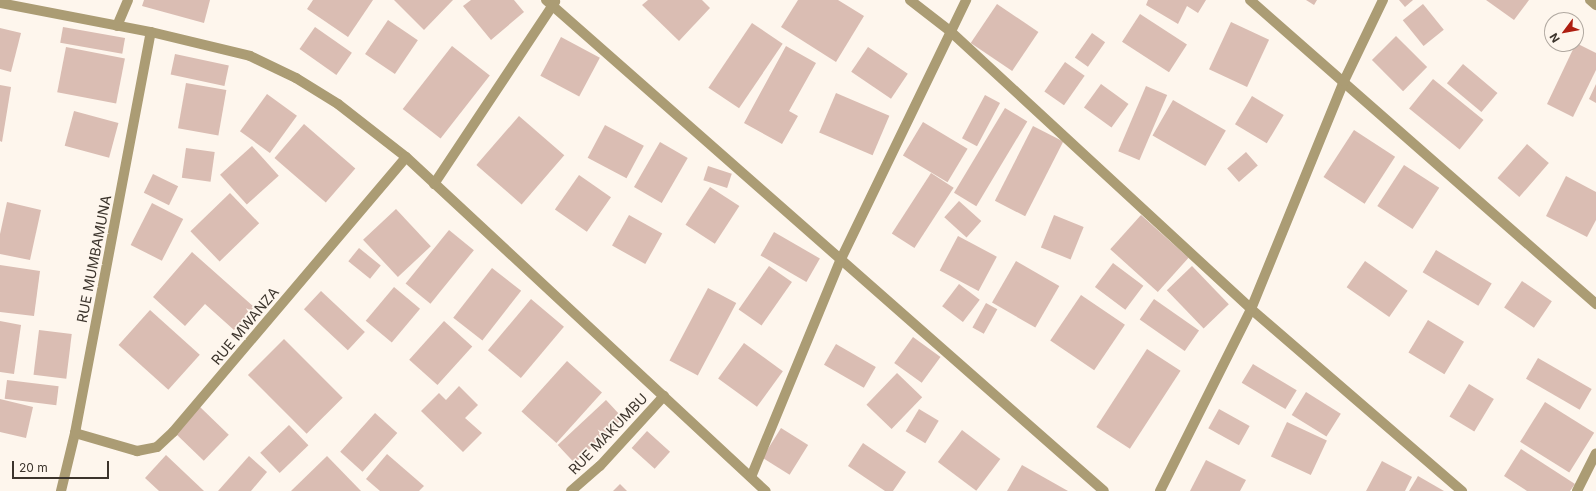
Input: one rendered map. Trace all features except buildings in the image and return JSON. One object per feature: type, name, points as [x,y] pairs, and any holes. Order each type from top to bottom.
[{"type":"street","points":[[117,26],[128,0]]},
{"type":"street","points":[[910,0],[950,31],[1251,309],[1462,491]]},
{"type":"street","points":[[751,477],[840,261],[966,0]]},
{"type":"street","points":[[1250,0],[1596,304]]},
{"type":"street","points":[[1160,491],[1251,309],[1344,81],[1384,0]]},
{"type":"street","points":[[1590,0],[1596,5]]},
{"type":"street","points":[[434,184],[551,2],[840,261],[1104,491]]},
{"type":"street","points":[[0,3],[151,32],[250,56],[296,78],[338,104],[406,157],[766,491]]},
{"type":"street","name":"RUE MUMBAMUNA","points":[[61,491],[75,433],[151,32]]},
{"type":"street","name":"RUE MWANZA","points":[[75,433],[136,450],[157,447],[173,432],[406,157]]},
{"type":"street","name":"RUE MAKUMBU","points":[[571,491],[600,466],[664,396]]},
{"type":"street","points":[[1577,491],[1596,453]]}]
